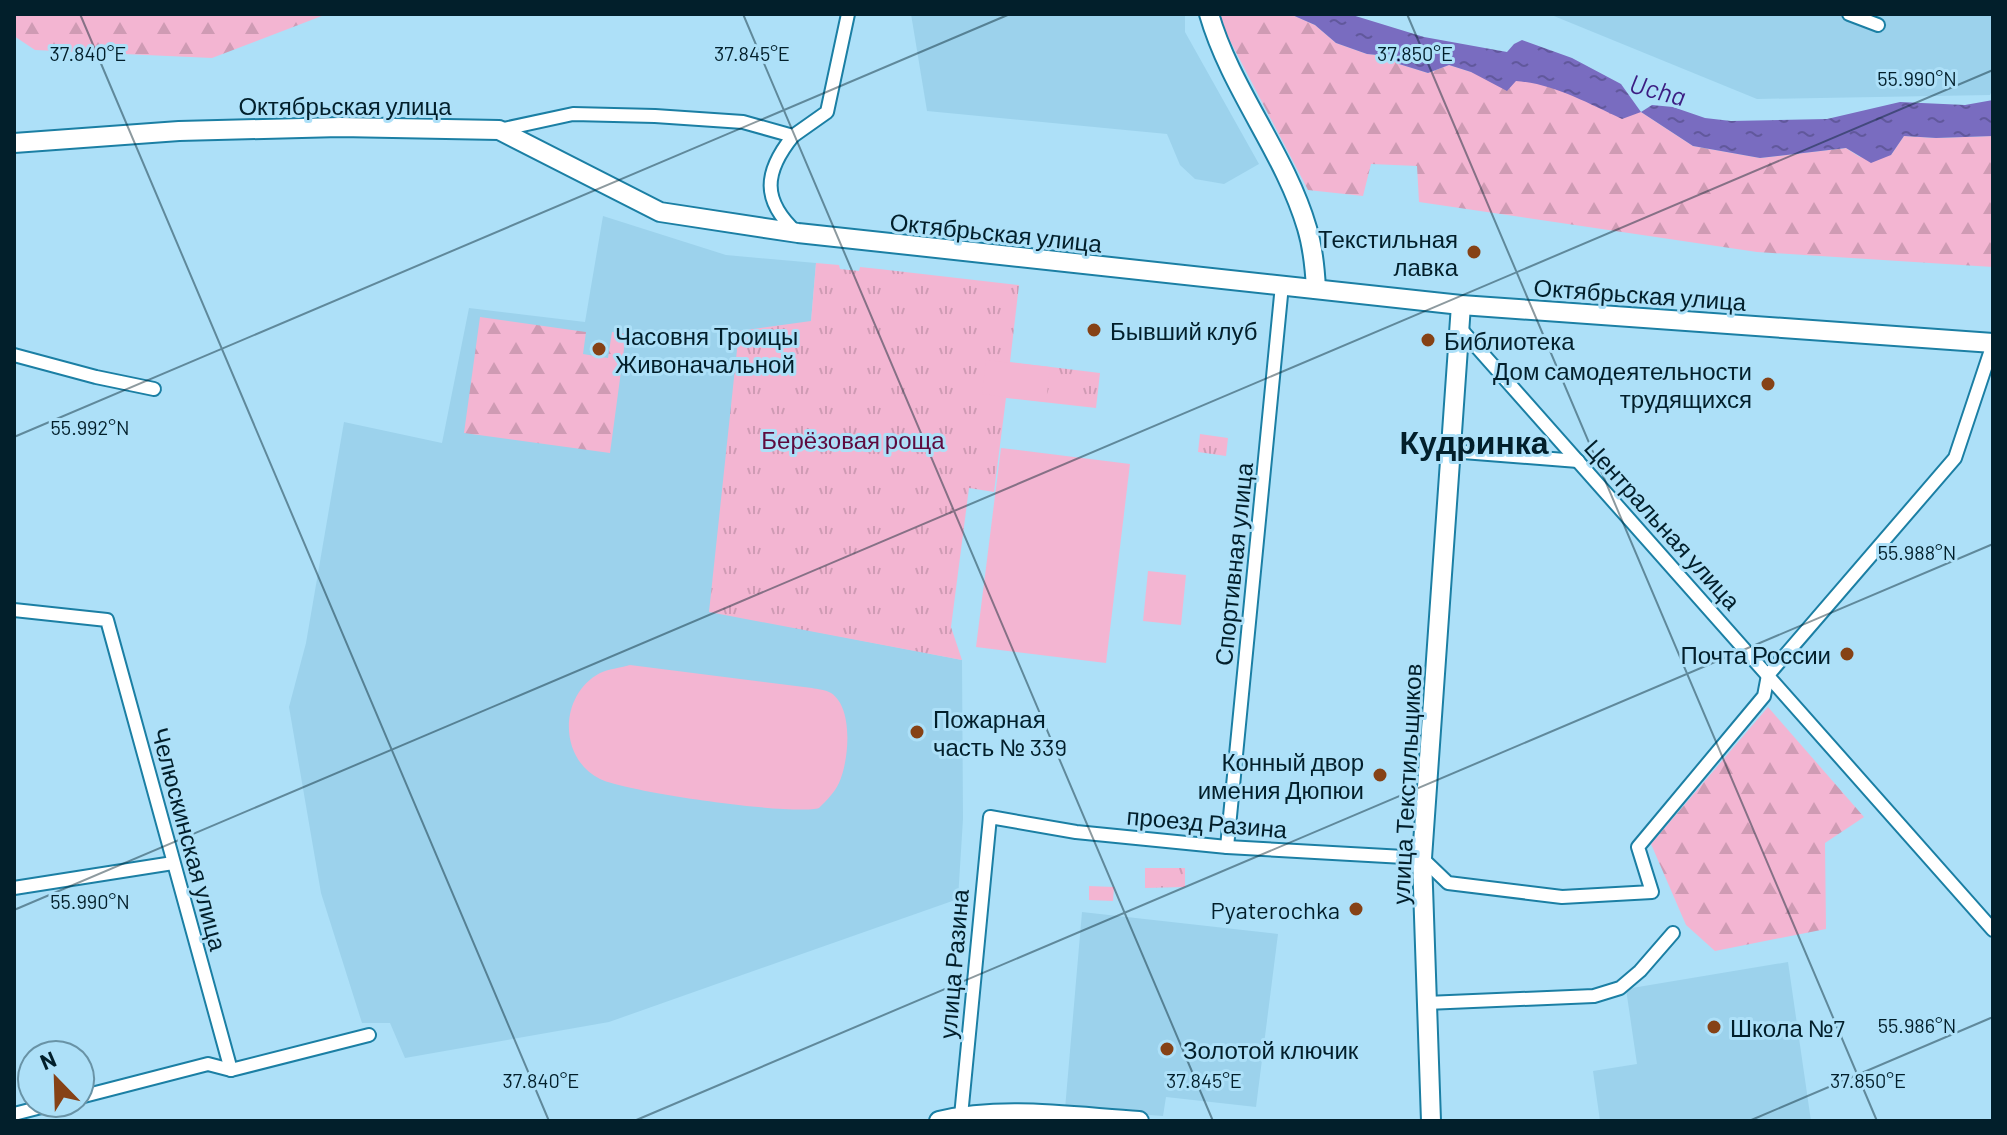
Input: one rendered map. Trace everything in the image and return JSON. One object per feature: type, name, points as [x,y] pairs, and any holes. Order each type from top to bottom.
[{"type":"street","points":[[798,233],[781,218],[772,198],[770,178],[777,155],[793,136],[827,112],[848,14]]},
{"type":"street","points":[[1209,14],[1227,59],[1307,226],[1313,249],[1316,289]]},
{"type":"street","points":[[1849,14],[1878,25]]},
{"type":"street","points":[[499,130],[573,114],[628,115],[743,122],[793,136]]},
{"type":"street","name":"Октябрьская улица","points":[[14,143],[179,131],[340,127],[499,130],[660,212],[798,233],[1461,305],[1993,344]]},
{"type":"street","name":"Спортивная улица","points":[[1227,847],[1282,285]]},
{"type":"street","name":"улица Текстильщиков","points":[[1431,1121],[1422,858],[1461,305]]},
{"type":"street","name":"Центральная улица","points":[[1459,327],[1993,930]]},
{"type":"street","points":[[1422,858],[1448,883],[1562,897],[1652,892],[1638,847],[1764,696],[1768,675],[1955,458],[1993,344]]},
{"type":"street","points":[[14,355],[154,389]]},
{"type":"street","points":[[1450,451],[1578,461]]},
{"type":"street","name":"Челюскинская улица","points":[[14,610],[107,620],[231,1070]]},
{"type":"street","name":"проезд Разина","points":[[990,817],[1076,832],[1227,847],[1422,858]]},
{"type":"street","name":"улица Разина","points":[[961,1116],[990,817]]},
{"type":"street","points":[[14,888],[173,863]]},
{"type":"street","points":[[1426,1003],[1594,996],[1620,988],[1640,971],[1673,933]]},
{"type":"street","points":[[96,1093],[208,1064],[231,1070],[369,1035]]},
{"type":"street","points":[[939,1121],[961,1116],[1030,1115],[1139,1121]]},
{"type":"shaded area","points":[[911,14],[1185,14],[1185,32],[1259,164],[1224,184],[1195,179],[1180,165],[1167,134],[927,111]]},
{"type":"shaded area","points":[[1549,14],[1993,14],[1993,88],[1990,95],[1757,99]]},
{"type":"shaded area","points":[[603,216],[726,255],[816,263],[811,322],[709,611],[962,660],[963,819],[958,899],[609,1022],[405,1058],[390,1023],[362,1023],[321,893],[289,707],[306,643],[344,422],[442,443],[469,308],[585,322]]},
{"type":"shaded area","name":"Золотой ключик","points":[[1082,912],[1278,934],[1256,1107],[1166,1097],[1163,1116],[1065,1109]]},
{"type":"shaded area","name":"Школа №7","points":[[1788,962],[1811,1121],[1600,1121],[1593,1071],[1637,1064],[1626,989]]},
{"type":"green space","points":[[14,14],[327,14],[212,58],[35,50],[14,36]]},
{"type":"green space","points":[[1216,14],[1290,14],[1315,25],[1336,43],[1367,54],[1388,56],[1399,64],[1428,73],[1449,65],[1536,83],[1641,112],[1693,146],[1760,158],[1846,148],[1860,157],[1891,155],[1904,136],[1993,136],[1993,267],[1757,252],[1419,202],[1417,166],[1371,164],[1363,196],[1308,190]]},
{"type":"green space","name":"Берёзовая роща","points":[[816,263],[839,265],[840,269],[859,271],[860,267],[1019,285],[1010,362],[1100,373],[1096,408],[1006,398],[994,492],[969,488],[951,627],[962,660],[709,612],[739,331],[811,321]]},
{"type":"green space","points":[[480,317],[586,332],[583,354],[608,358],[612,332],[626,334],[610,453],[464,433]]},
{"type":"green space","points":[[986,360],[1050,367],[1046,402],[982,394]]},
{"type":"green space","points":[[1200,434],[1228,438],[1226,456],[1198,452]]},
{"type":"green space","points":[[1001,448],[1130,464],[1106,663],[976,647]]},
{"type":"green space","points":[[1148,571],[1186,575],[1181,625],[1143,621]]},
{"type":"green space","points":[[630,665],[831,693],[843,710],[847,735],[845,762],[837,786],[819,808],[803,810],[710,801],[642,790],[600,779],[586,769],[577,757],[571,742],[571,711],[587,683],[600,673]]},
{"type":"green space","points":[[1768,707],[1864,817],[1825,843],[1826,929],[1715,951],[1686,925],[1651,844]]},
{"type":"green space","points":[[1145,868],[1185,868],[1185,887],[1145,888]]},
{"type":"green space","points":[[1089,886],[1114,887],[1113,901],[1089,900]]},
{"type":"water","points":[[1290,14],[1349,14],[1424,37],[1507,52],[1522,40],[1572,58],[1621,84],[1641,112],[1622,119],[1570,95],[1530,83],[1516,81],[1507,91],[1471,72],[1449,65],[1428,73],[1399,64],[1388,56],[1367,54],[1336,43],[1315,25]]},
{"type":"water","points":[[1993,100],[1993,136],[1904,136],[1891,155],[1871,163],[1846,148],[1760,158],[1693,146],[1641,112],[1652,105],[1731,121],[1827,119],[1900,102],[1965,105]]},
{"type":"place","name":"Текстильная лавка","points":[[1474,252]]},
{"type":"place","name":"Бывший клуб","points":[[1094,330]]},
{"type":"place","name":"Библиотека","points":[[1428,340]]},
{"type":"place","name":"Часовня Троицы Живоначальной","points":[[599,349]]},
{"type":"place","name":"Дом самодеятельности трудящихся","points":[[1768,384]]},
{"type":"place","name":"Почта России","points":[[1847,654]]},
{"type":"place","name":"Пожарная часть № 339","points":[[917,732]]},
{"type":"place","name":"Конный двор имения Дюпюи","points":[[1380,775]]},
{"type":"place","name":"Pyaterochka","points":[[1356,909]]},
{"type":"place","name":"Школа №7","points":[[1714,1027]]},
{"type":"place","name":"Золотой ключик","points":[[1167,1049]]},
{"type":"district","name":"Кудринка","points":[[1474,441]]},
{"type":"water label","name":"Ucha","points":[[1658,89]]}]
